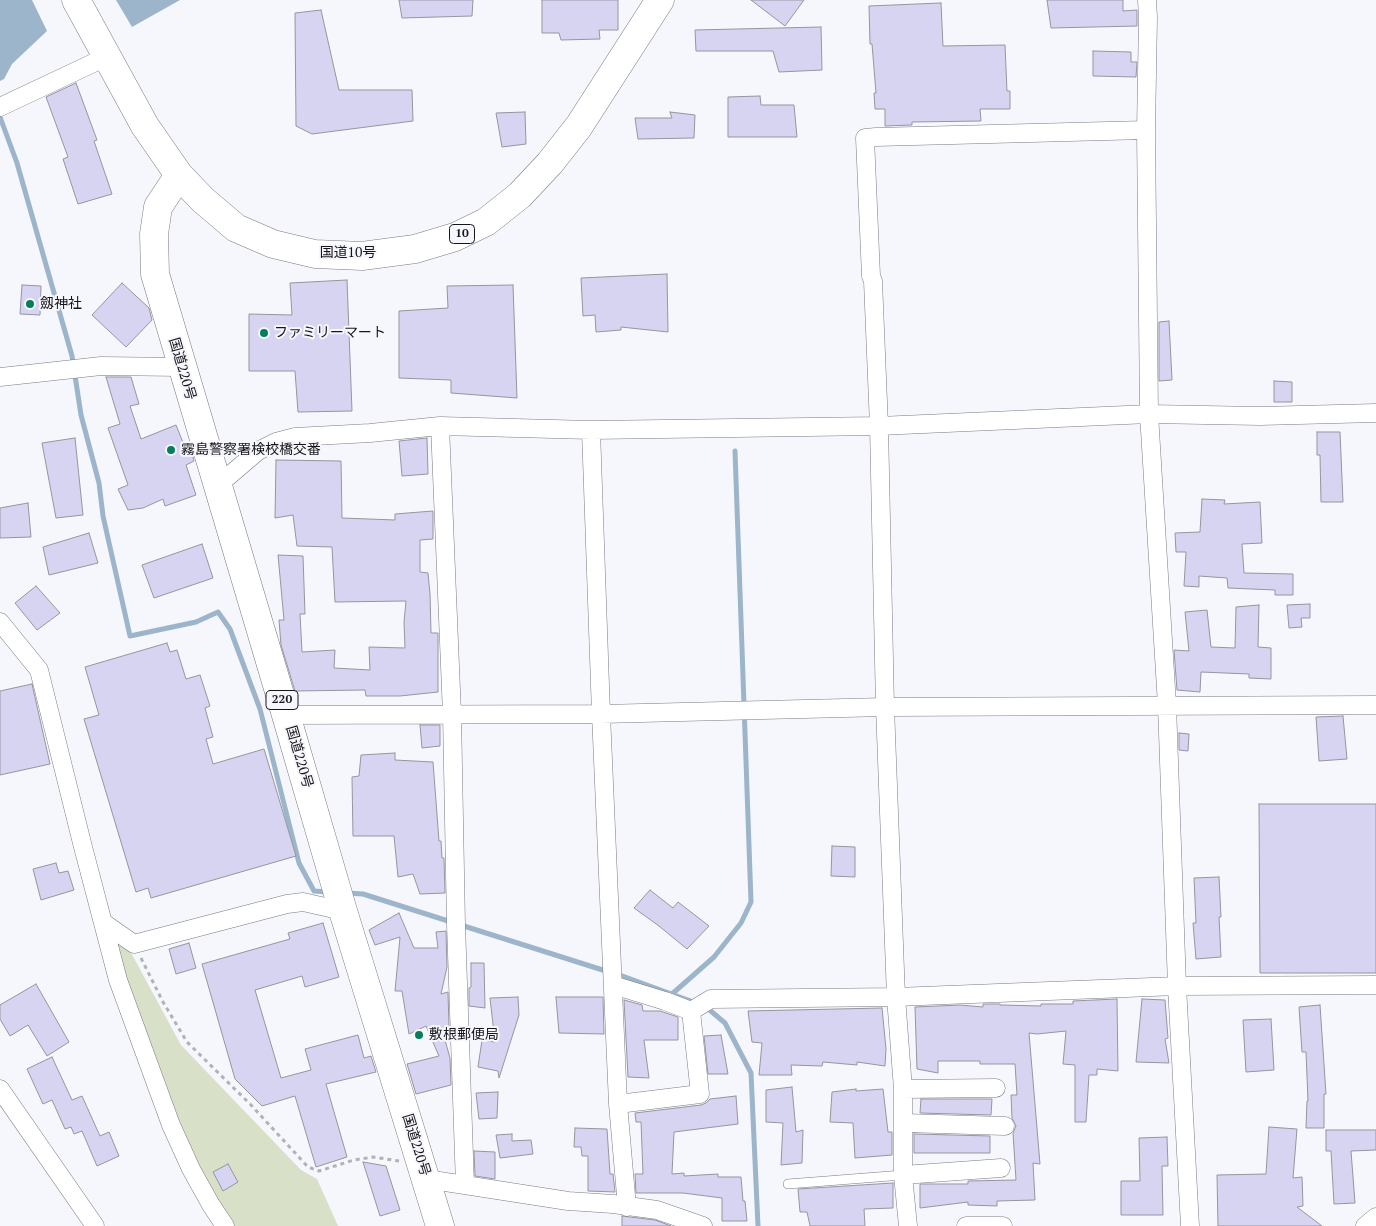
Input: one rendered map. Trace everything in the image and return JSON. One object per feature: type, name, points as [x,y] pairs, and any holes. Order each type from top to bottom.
[{"type":"highway","name":"国道10号","points":[[76,0],[145,126],[179,175],[203,200],[236,228],[273,244],[315,254],[362,256],[415,249],[455,237],[486,222],[520,195],[550,163],[579,126],[660,0]]},
{"type":"highway","name":"国道220号","points":[[179,175],[158,208],[154,234],[155,274],[343,911],[440,1226]]},
{"type":"street","points":[[1147,0],[1146,130],[1149,414],[1167,705],[1177,986],[1190,1226]]},
{"type":"street","points":[[0,107],[26,95],[104,51]]},
{"type":"street","points":[[908,1226],[904,1175],[903,1089],[896,997],[885,707],[879,426],[865,138],[1146,130]]},
{"type":"street","points":[[0,377],[101,366],[181,366]]},
{"type":"street","points":[[217,486],[258,451],[276,442],[296,437],[440,426],[591,430],[879,426],[1149,414],[1260,416],[1376,413]]},
{"type":"street","points":[[440,426],[452,714],[456,925],[465,1185]]},
{"type":"street","points":[[591,430],[600,714],[618,1104],[627,1207]]},
{"type":"street","points":[[0,622],[39,670],[118,980],[171,1125],[191,1169],[225,1226]]},
{"type":"street","points":[[286,715],[600,714],[885,707],[1376,705]]},
{"type":"street","points":[[104,922],[134,944],[287,904],[303,902],[343,911]]},
{"type":"street","points":[[613,985],[691,1011],[711,1000],[896,997],[1177,986],[1376,985]]},
{"type":"street","points":[[618,1104],[700,1094],[691,1011]]},
{"type":"street","points":[[903,1089],[996,1088]]},
{"type":"street","points":[[0,1089],[95,1226]]},
{"type":"street","points":[[904,1123],[1005,1126]]},
{"type":"street","points":[[904,1175],[1001,1168]]},
{"type":"street","points":[[424,1172],[465,1185],[568,1201],[613,1204],[657,1210],[703,1226]]},
{"type":"street","points":[[1365,1226],[1376,1217]]},
{"type":"street","points":[[966,1226],[1003,1226]]},
{"type":"lane","points":[[788,1184],[904,1175]]},
{"type":"path","points":[[134,944],[163,1002],[187,1042],[251,1105],[308,1167],[319,1171],[354,1160],[373,1157],[424,1172]]},
{"type":"green space","points":[[114,940],[129,949],[181,1045],[301,1170],[317,1179],[338,1226],[233,1226],[225,1215],[176,1121],[137,1018]]},
{"type":"water","points":[[0,0],[32,0],[47,31],[12,64],[4,79],[0,81]]},
{"type":"water","points":[[116,0],[180,0],[132,27]]},
{"type":"building","points":[[399,0],[473,0],[472,16],[402,18]]},
{"type":"building","points":[[542,0],[618,0],[618,30],[599,30],[600,39],[561,40],[559,33],[542,33]]},
{"type":"building","points":[[751,0],[804,0],[785,26]]},
{"type":"building","points":[[1047,0],[1123,0],[1123,11],[1137,10],[1137,26],[1051,28]]},
{"type":"building","points":[[941,3],[943,46],[1005,45],[1007,91],[1010,91],[1010,109],[980,109],[981,121],[912,122],[912,125],[885,126],[885,109],[875,109],[874,93],[876,93],[872,44],[870,44],[869,6]]},
{"type":"building","points":[[321,10],[339,90],[412,90],[413,121],[312,134],[296,126],[295,13]]},
{"type":"building","points":[[821,27],[822,70],[779,72],[773,51],[696,51],[695,30]]},
{"type":"building","points":[[1093,51],[1131,52],[1131,62],[1137,62],[1136,77],[1093,76]]},
{"type":"building","points":[[76,83],[97,140],[94,141],[112,194],[78,204],[63,159],[68,157],[46,97]]},
{"type":"building","points":[[760,96],[761,105],[794,105],[797,137],[728,137],[728,97]]},
{"type":"building","points":[[525,112],[526,144],[502,147],[496,113]]},
{"type":"building","points":[[670,112],[695,115],[694,138],[638,139],[635,118],[672,118]]},
{"type":"building","points":[[667,274],[668,332],[621,327],[621,330],[596,332],[595,315],[583,316],[581,278]]},
{"type":"building","points":[[347,280],[352,411],[298,412],[295,371],[249,371],[249,314],[292,315],[290,283]]},
{"type":"building","points":[[122,283],[149,308],[152,320],[126,347],[92,315]]},
{"type":"building","points":[[22,285],[41,286],[40,315],[20,314]]},
{"type":"building","points":[[513,285],[517,398],[451,393],[451,380],[399,378],[399,311],[448,308],[447,286]]},
{"type":"building","points":[[1169,321],[1172,380],[1159,381],[1159,322]]},
{"type":"building","points":[[106,377],[131,377],[139,404],[130,406],[141,439],[176,425],[184,445],[189,443],[194,461],[186,465],[196,495],[165,506],[163,499],[143,508],[128,510],[118,489],[128,485],[108,428],[120,424]]},
{"type":"building","points":[[1274,381],[1292,382],[1292,402],[1274,402]]},
{"type":"building","points":[[1317,432],[1340,432],[1343,502],[1321,502],[1320,455],[1317,455]]},
{"type":"building","points":[[75,438],[83,515],[56,518],[42,443]]},
{"type":"building","points":[[427,438],[428,474],[402,476],[399,441]]},
{"type":"building","points":[[276,460],[341,461],[342,518],[395,520],[395,514],[433,511],[433,539],[420,540],[420,572],[428,573],[431,633],[438,633],[438,692],[400,696],[366,696],[365,690],[295,691],[281,645],[279,620],[284,620],[278,555],[303,556],[305,614],[300,614],[302,652],[335,650],[334,668],[370,670],[369,647],[405,648],[404,622],[406,601],[335,602],[332,547],[297,546],[293,515],[275,518]]},
{"type":"building","points":[[1202,499],[1225,500],[1224,504],[1260,502],[1262,543],[1242,544],[1244,573],[1293,574],[1293,595],[1275,595],[1275,590],[1228,588],[1227,578],[1199,576],[1199,587],[1184,586],[1186,552],[1176,552],[1175,533],[1200,532]]},
{"type":"building","points":[[28,503],[31,537],[0,538],[0,508]]},
{"type":"building","points":[[89,533],[98,563],[49,575],[43,547]]},
{"type":"building","points":[[202,544],[213,578],[154,598],[142,565]]},
{"type":"building","points":[[36,586],[60,613],[37,630],[15,603]]},
{"type":"building","points":[[1310,604],[1310,618],[1301,618],[1302,627],[1289,628],[1287,605]]},
{"type":"building","points":[[1259,605],[1258,647],[1271,648],[1271,679],[1249,678],[1249,674],[1201,672],[1200,692],[1177,690],[1174,650],[1189,651],[1185,612],[1207,610],[1211,647],[1235,648],[1236,607]]},
{"type":"building","points":[[167,643],[170,652],[177,650],[186,679],[200,675],[210,706],[205,708],[213,737],[206,739],[213,764],[264,749],[296,856],[151,898],[148,888],[136,892],[84,719],[99,715],[85,667]]},
{"type":"building","points":[[32,684],[50,764],[0,775],[0,691]]},
{"type":"building","points":[[1343,716],[1347,759],[1319,761],[1316,717]]},
{"type":"building","points":[[420,725],[440,725],[440,746],[422,748]]},
{"type":"building","points":[[1179,733],[1189,734],[1188,751],[1179,750]]},
{"type":"building","points":[[395,753],[395,760],[433,762],[439,841],[441,841],[442,858],[444,858],[445,893],[420,894],[413,874],[398,877],[394,836],[353,836],[352,777],[359,776],[361,755]]},
{"type":"building","points":[[1259,804],[1376,804],[1376,973],[1260,973]]},
{"type":"building","points":[[832,846],[855,847],[855,877],[831,876]]},
{"type":"building","points":[[56,863],[59,873],[68,871],[74,890],[41,900],[33,869]]},
{"type":"building","points":[[1219,877],[1221,957],[1196,959],[1193,923],[1196,923],[1194,878]]},
{"type":"building","points":[[650,890],[673,908],[678,902],[709,926],[687,949],[634,908]]},
{"type":"building","points":[[399,913],[414,948],[438,948],[436,932],[446,931],[447,967],[441,994],[448,992],[449,1027],[442,1029],[450,1058],[451,1085],[416,1094],[407,1064],[439,1056],[426,1026],[409,1034],[402,991],[395,991],[400,937],[375,945],[369,930]]},
{"type":"building","points":[[323,923],[339,977],[305,987],[302,976],[255,990],[281,1078],[311,1070],[305,1049],[358,1035],[364,1058],[371,1056],[376,1072],[326,1084],[347,1157],[316,1167],[295,1096],[262,1106],[235,1079],[202,964],[290,939],[288,933]]},
{"type":"building","points":[[189,943],[196,968],[176,974],[169,949]]},
{"type":"building","points":[[471,963],[484,963],[485,1008],[469,1006]]},
{"type":"building","points":[[36,984],[69,1042],[47,1056],[28,1025],[10,1036],[0,1019],[0,1005]]},
{"type":"building","points":[[518,997],[519,1015],[499,1078],[498,1071],[478,1067],[482,1040],[495,1042],[490,998]]},
{"type":"building","points":[[556,997],[603,997],[604,1034],[559,1033]]},
{"type":"building","points":[[1117,999],[1118,1071],[1097,1069],[1097,1075],[1089,1075],[1086,1122],[1075,1122],[1075,1065],[1063,1064],[1066,1031],[1029,1033],[1040,1164],[1033,1163],[1035,1200],[997,1201],[997,1206],[968,1205],[968,1202],[920,1208],[920,1184],[968,1184],[968,1181],[1016,1180],[1013,1133],[1016,1126],[1012,1118],[1011,1095],[1017,1095],[1015,1064],[980,1064],[980,1061],[938,1061],[938,1073],[917,1069],[915,1007],[960,1005],[983,1007],[983,1004],[1041,1006],[1041,1004],[1073,1004],[1073,1001]]},
{"type":"building","points":[[1142,999],[1165,1000],[1168,1038],[1165,1039],[1169,1063],[1136,1062]]},
{"type":"building","points":[[624,1000],[642,1005],[643,1011],[660,1011],[678,1017],[678,1040],[644,1040],[649,1078],[628,1077]]},
{"type":"building","points":[[1320,1005],[1326,1094],[1324,1094],[1324,1128],[1306,1128],[1308,1101],[1306,1052],[1302,1052],[1299,1007]]},
{"type":"building","points":[[882,1008],[886,1049],[885,1066],[857,1062],[857,1065],[823,1062],[822,1066],[791,1065],[792,1075],[759,1075],[762,1043],[752,1042],[748,1011]]},
{"type":"building","points":[[1271,1019],[1274,1070],[1246,1072],[1243,1020]]},
{"type":"building","points":[[721,1035],[728,1074],[708,1074],[704,1036]]},
{"type":"building","points":[[52,1057],[72,1100],[82,1096],[100,1136],[109,1132],[119,1156],[97,1166],[82,1131],[74,1134],[71,1127],[65,1129],[52,1100],[43,1104],[27,1069]]},
{"type":"building","points":[[792,1087],[796,1132],[803,1130],[802,1163],[781,1165],[783,1123],[766,1122],[766,1090]]},
{"type":"building","points":[[856,1089],[856,1091],[883,1089],[888,1132],[892,1132],[892,1155],[855,1158],[853,1123],[830,1122],[832,1092]]},
{"type":"building","points":[[498,1092],[497,1118],[479,1119],[476,1093]]},
{"type":"building","points":[[736,1096],[738,1124],[674,1132],[672,1174],[684,1173],[684,1176],[718,1174],[718,1177],[741,1177],[747,1221],[722,1221],[722,1198],[683,1193],[636,1193],[635,1174],[643,1174],[641,1122],[636,1122],[635,1113],[701,1105],[710,1099]]},
{"type":"building","points":[[921,1099],[992,1099],[991,1115],[920,1113]]},
{"type":"building","points":[[1269,1127],[1297,1129],[1293,1178],[1302,1177],[1303,1206],[1297,1207],[1322,1226],[1218,1226],[1217,1175],[1266,1174]]},
{"type":"building","points":[[575,1128],[607,1129],[610,1174],[613,1174],[615,1192],[588,1191],[588,1156],[582,1156],[581,1147],[574,1147]]},
{"type":"building","points":[[1326,1130],[1376,1130],[1376,1150],[1351,1151],[1355,1203],[1334,1204],[1331,1151],[1326,1151]]},
{"type":"building","points":[[512,1134],[512,1141],[531,1140],[533,1154],[500,1158],[496,1135]]},
{"type":"building","points":[[914,1134],[990,1136],[990,1153],[914,1153]]},
{"type":"building","points":[[1167,1137],[1168,1166],[1162,1166],[1163,1215],[1121,1215],[1121,1181],[1140,1181],[1139,1138]]},
{"type":"building","points":[[474,1151],[495,1152],[495,1179],[475,1176]]},
{"type":"building","points":[[363,1162],[386,1166],[400,1210],[380,1216]]},
{"type":"building","points":[[228,1164],[238,1182],[223,1191],[213,1172]]},
{"type":"building","points":[[893,1183],[893,1208],[864,1209],[865,1226],[810,1226],[807,1212],[800,1212],[798,1189]]},
{"type":"building","points":[[622,1216],[655,1220],[671,1226],[622,1226]]},
{"type":"waterway","points":[[0,117],[17,163],[72,356],[81,415],[99,483],[103,516],[130,636],[196,622],[218,612],[230,629],[260,709],[299,863],[314,891],[328,892]]},
{"type":"waterway","points":[[672,994],[714,957],[741,923],[751,902],[735,451]]},
{"type":"waterway","points":[[347,893],[363,894],[609,972]]},
{"type":"waterway","points":[[617,974],[696,1003]]},
{"type":"waterway","points":[[706,1007],[725,1023],[751,1073],[758,1226]]},
{"type":"place","name":"劔神社","points":[[30,304]]},
{"type":"place","name":"ファミリーマート","points":[[264,333]]},
{"type":"place","name":"霧島警察署検校橋交番","points":[[171,450]]},
{"type":"place","name":"敷根郵便局","points":[[419,1035]]}]
